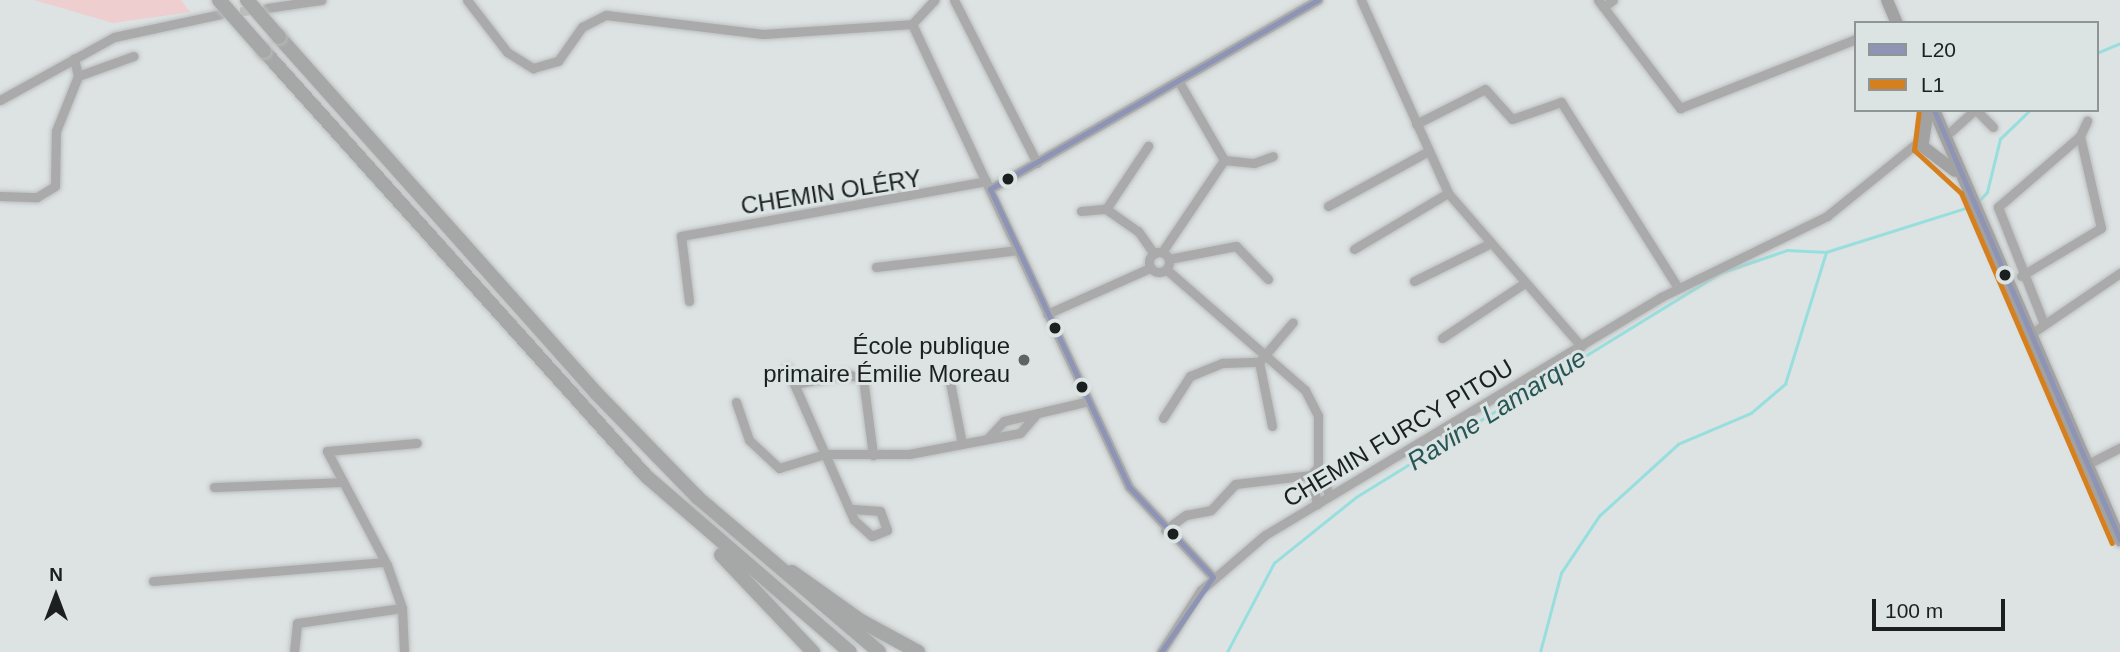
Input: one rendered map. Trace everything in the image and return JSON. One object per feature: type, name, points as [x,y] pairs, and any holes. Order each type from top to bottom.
[{"type":"highway","points":[[247,0],[597,394],[697,497],[879,652]]},
{"type":"highway","points":[[220,7],[264,51],[646,476],[813,652]]},
{"type":"highway","points":[[646,476],[850,652]]},
{"type":"highway","points":[[697,497],[822,595],[918,652]]},
{"type":"main road","points":[[1887,0],[1896,21]]},
{"type":"main road","points":[[1928,112],[1923,135],[1932,154],[1961,176]]},
{"type":"main road","points":[[1935,112],[2120,540]]},
{"type":"main road","points":[[1923,135],[1946,136]]},
{"type":"main road","points":[[1932,154],[1946,136]]},
{"type":"street","points":[[267,8],[321,0]]},
{"type":"street","points":[[467,0],[507,52],[533,68],[558,61],[582,27],[606,15],[763,34],[912,24],[934,0]]},
{"type":"street","points":[[954,0],[1037,163]]},
{"type":"street","name":"CHEMIN OLÉRY","points":[[689,301],[681,236],[988,185],[1037,163],[1318,0]]},
{"type":"street","points":[[1361,0],[1416,124],[1425,153],[1448,193],[1487,245],[1581,346]]},
{"type":"street","points":[[1613,0],[1601,3],[1680,108],[1854,40]]},
{"type":"street","points":[[0,100],[114,37],[220,7]]},
{"type":"street","points":[[912,24],[1129,487],[1165,530],[1213,578]]},
{"type":"street","points":[[78,76],[134,56]]},
{"type":"street","points":[[0,196],[52,191],[56,131],[78,76],[74,58]]},
{"type":"street","points":[[1179,82],[1224,160]]},
{"type":"street","points":[[1416,124],[1485,89],[1512,118],[1561,102],[1678,288]]},
{"type":"street","points":[[1946,136],[1973,112]]},
{"type":"street","points":[[1977,112],[1993,127]]},
{"type":"street","points":[[2044,324],[2021,276],[1998,214],[2001,199],[2080,136],[2087,121]]},
{"type":"street","name":"CHEMIN FURCY PITOU","points":[[1161,652],[1213,578],[1235,556],[1330,496],[1678,288],[1818,222],[1905,157],[1923,135]]},
{"type":"street","points":[[2021,276],[2101,228],[2080,136]]},
{"type":"street","points":[[1106,209],[1148,146]]},
{"type":"street","points":[[1328,206],[1425,153]]},
{"type":"street","name":"CHEMIN FURCY PITOU","points":[[1905,157],[1932,154]]},
{"type":"street","points":[[1224,160],[1254,163],[1273,156]]},
{"type":"street","points":[[1046,314],[1150,268],[1162,255],[1224,160]]},
{"type":"street","points":[[1354,249],[1448,193]]},
{"type":"street","points":[[1081,211],[1106,209],[1138,232],[1162,255],[1167,270],[1266,354],[1311,399],[1320,429],[1318,467],[1330,496]]},
{"type":"street","points":[[1992,243],[2006,237]]},
{"type":"street","points":[[1414,281],[1487,245]]},
{"type":"street","points":[[1162,255],[1236,246],[1268,279]]},
{"type":"street","points":[[876,267],[1018,250]]},
{"type":"street","points":[[1150,268],[1167,270]]},
{"type":"street","points":[[2032,333],[2120,273]]},
{"type":"street","points":[[1442,338],[1523,284]]},
{"type":"street","points":[[2017,301],[2029,294]]},
{"type":"street","points":[[1163,418],[1190,376],[1222,363],[1259,362],[1293,322]]},
{"type":"street","points":[[1259,362],[1272,426]]},
{"type":"street","points":[[787,368],[849,509]]},
{"type":"street","points":[[795,384],[844,374],[863,378],[873,455]]},
{"type":"street","points":[[949,377],[962,444]]},
{"type":"street","points":[[987,439],[1004,421],[1035,416],[1089,401]]},
{"type":"street","points":[[736,402],[748,440],[772,467],[825,454],[873,455],[962,444],[1026,430],[1035,416]]},
{"type":"street","points":[[404,652],[402,608],[384,562],[327,451],[417,443]]},
{"type":"street","points":[[2088,464],[2120,448]]},
{"type":"street","points":[[1165,530],[1186,514],[1211,510],[1235,484],[1311,475],[1318,467]]},
{"type":"street","points":[[1311,475],[1317,504]]},
{"type":"street","points":[[214,487],[344,482]]},
{"type":"street","points":[[153,581],[384,562]]},
{"type":"street","points":[[294,652],[297,623],[402,608]]},
{"type":"shaded area","points":[[34,0],[181,0],[190,12],[113,23]]},
{"type":"waterway","points":[[2099,52],[2120,43]]},
{"type":"waterway","points":[[1978,202],[1987,192],[2000,139],[2028,112]]},
{"type":"waterway","points":[[1540,652],[1561,573],[1599,516],[1678,444],[1751,413],[1785,384],[1826,252],[1972,206]]},
{"type":"waterway","name":"Ravine Lamarque","points":[[1227,652],[1274,563],[1356,497],[1720,273],[1787,250],[1826,252]]},
{"type":"tunnel","points":[[227,13],[258,9]]},
{"type":"transit line","name":"L20","points":[[1161,652],[1213,577],[1129,487],[990,189],[1318,0]]},
{"type":"transit line","name":"L1","points":[[1919,112],[1914,150],[1961,193],[2112,543]]},
{"type":"transit line","name":"L20","points":[[1935,112],[2120,540]]},
{"type":"place","name":"École publique primaire Émilie Moreau","points":[[1024,360]]}]
